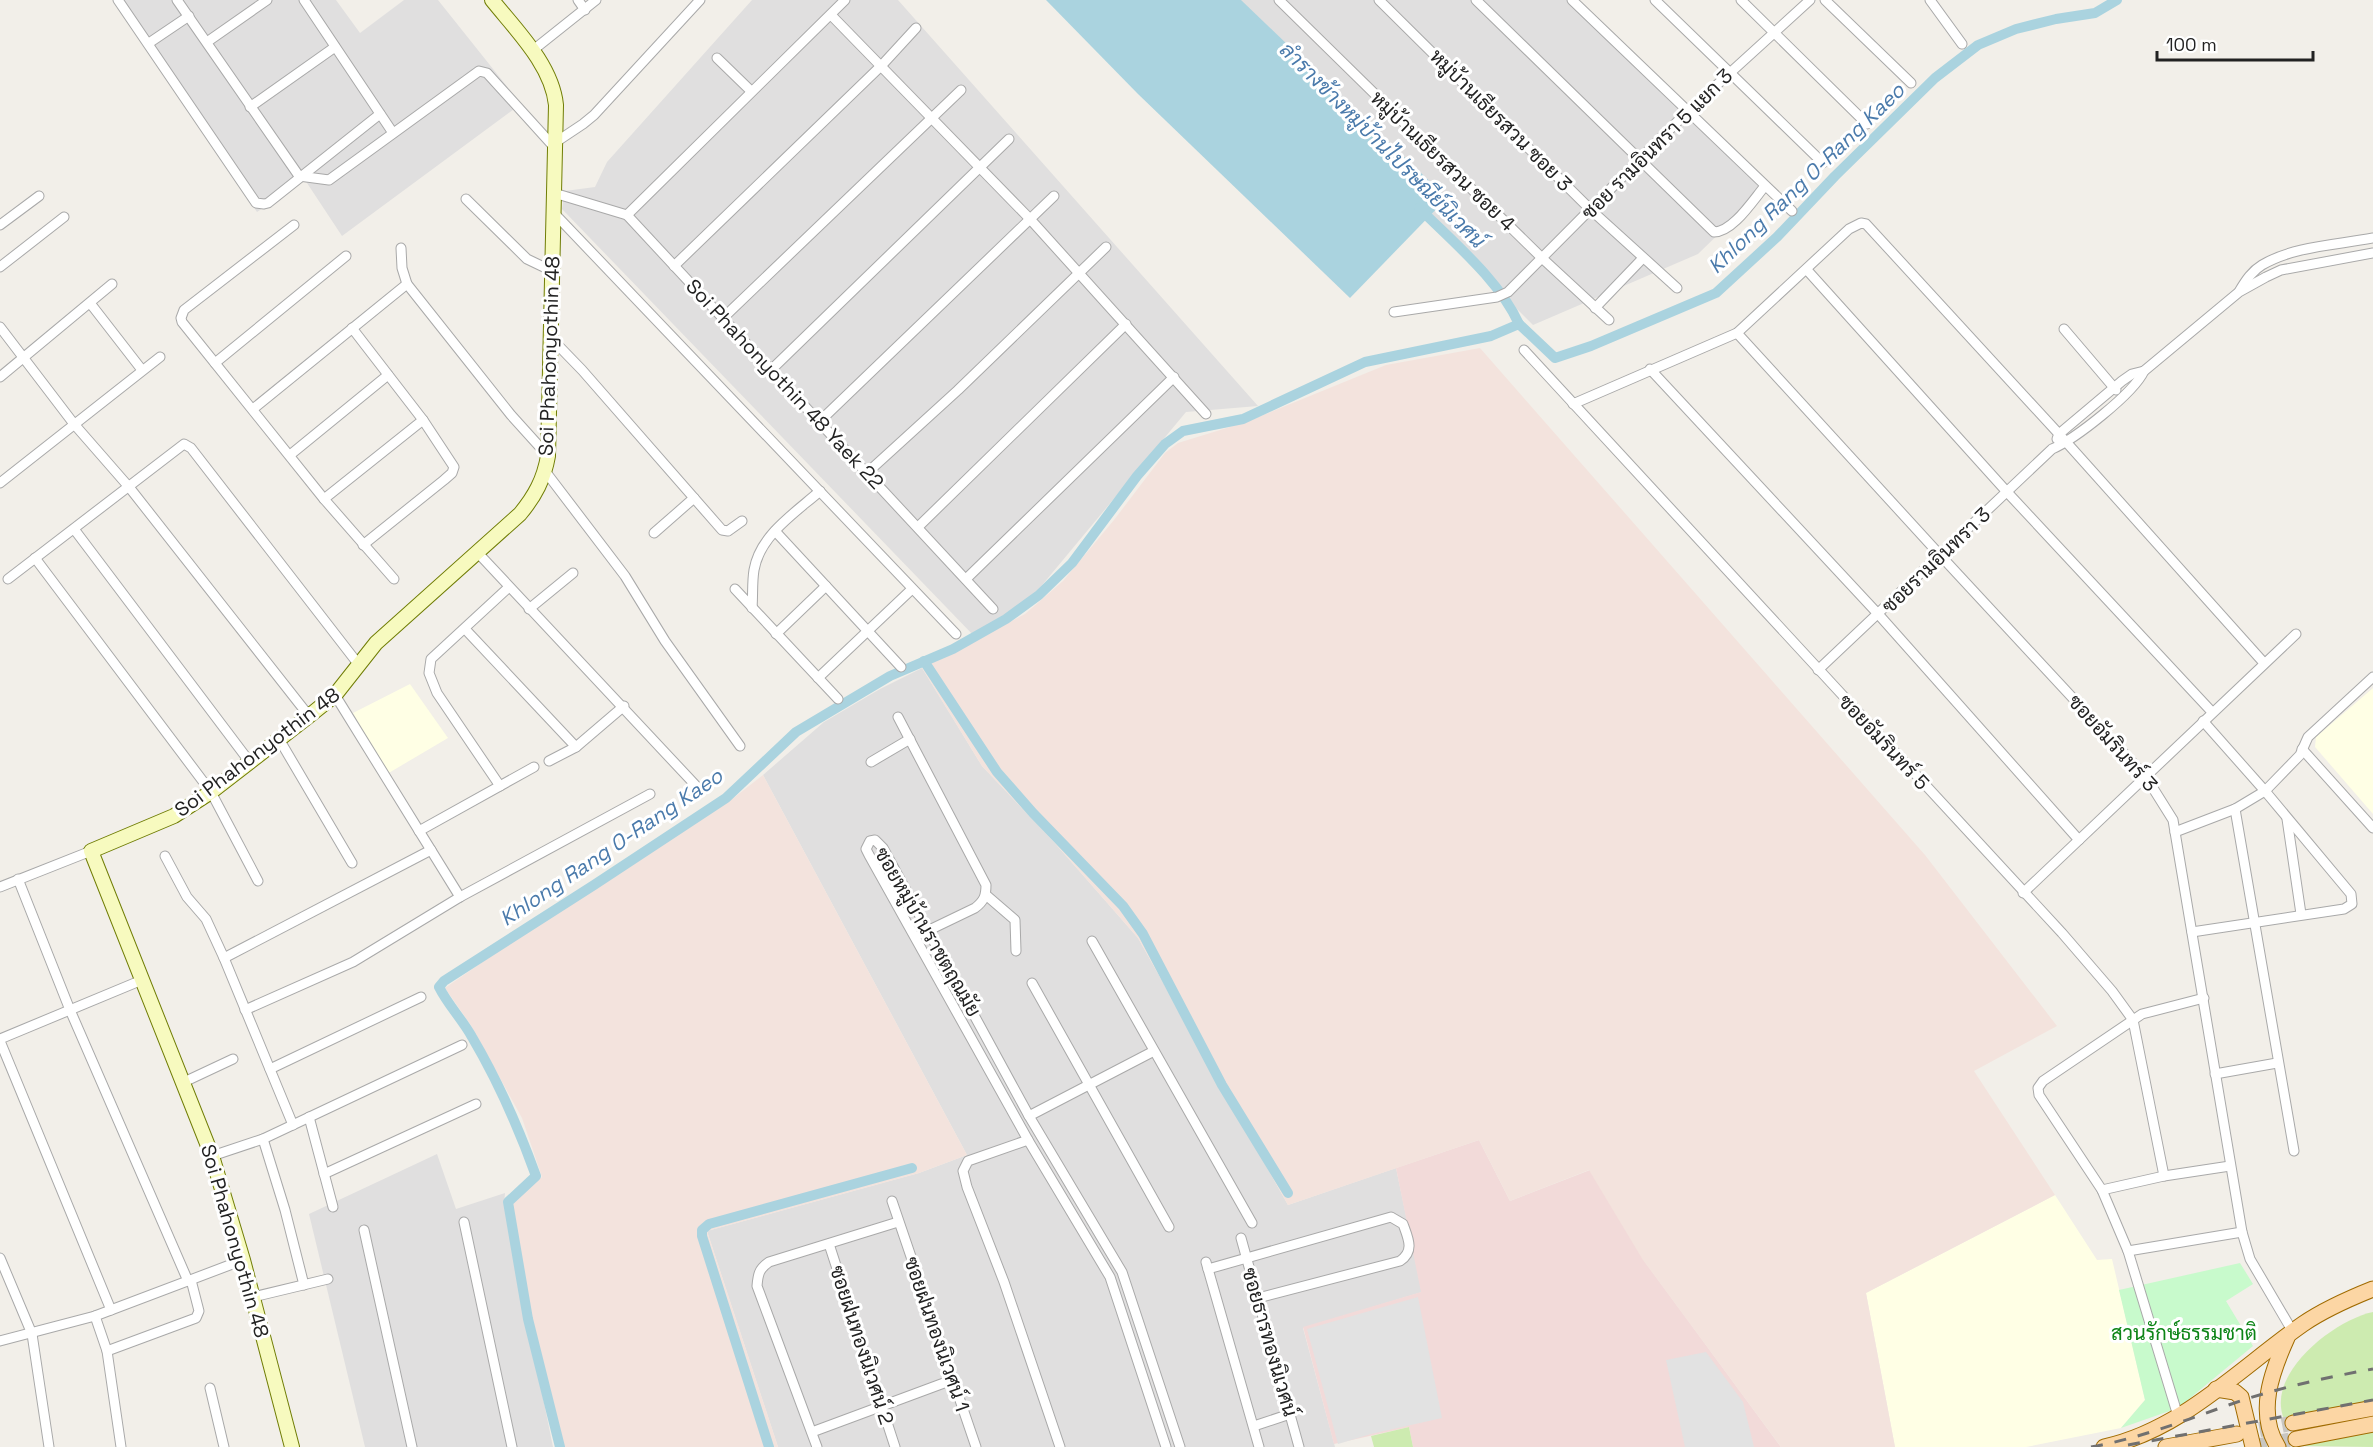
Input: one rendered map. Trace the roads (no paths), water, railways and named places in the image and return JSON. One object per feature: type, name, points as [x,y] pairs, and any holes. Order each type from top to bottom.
[{"type":"main road","points":[[2104,1447],[2151,1432],[2178,1416],[2290,1334],[2332,1307],[2373,1289]]},
{"type":"main road","points":[[2278,1447],[2272,1439],[2268,1399],[2274,1367],[2290,1334]]},
{"type":"main road","points":[[2216,1389],[2235,1392],[2241,1397],[2253,1447]]},
{"type":"main road","points":[[2373,1408],[2294,1431],[2373,1424]]},
{"type":"main road","points":[[2166,1447],[2237,1434]]},
{"type":"street","points":[[118,0],[256,202],[264,204],[268,202],[380,114]]},
{"type":"street","points":[[177,0],[299,176],[329,180],[474,75],[484,71],[556,145],[594,115],[700,0]]},
{"type":"street","points":[[207,42],[267,0]]},
{"type":"street","points":[[304,0],[393,133]]},
{"type":"street","name":"Soi Phahonyothin 48","points":[[292,1447],[243,1260],[212,1156],[91,851],[174,816],[211,792],[335,696],[376,643],[478,553],[531,501],[545,471],[548,456],[556,105],[553,87],[532,51],[492,0]]},
{"type":"street","points":[[578,0],[585,10]]},
{"type":"street","points":[[532,51],[596,0]]},
{"type":"street","points":[[554,193],[627,215],[845,0]]},
{"type":"street","name":"หมู่บ้านเธียรสวน ซอย 4","points":[[1279,0],[1543,259],[1609,320]]},
{"type":"street","name":"หมู่บ้านเธียรสวน ซอย 3","points":[[1379,0],[1591,210],[1677,288]]},
{"type":"street","points":[[1476,0],[1714,232],[1723,232],[1731,226],[1765,186]]},
{"type":"street","points":[[1572,0],[1792,211]]},
{"type":"street","points":[[1655,0],[1823,163]]},
{"type":"street","points":[[1741,0],[1867,123]]},
{"type":"street","name":"ซอย รามอินทรา 5 แยก 3","points":[[1394,312],[1497,297],[1508,292],[1728,72],[1810,0]]},
{"type":"street","points":[[1825,0],[1911,83]]},
{"type":"street","points":[[1930,0],[1962,44]]},
{"type":"street","points":[[831,15],[1030,219],[1206,414]]},
{"type":"street","points":[[148,43],[189,16]]},
{"type":"street","points":[[674,266],[882,65],[916,28]]},
{"type":"street","points":[[250,107],[335,47]]},
{"type":"street","points":[[717,58],[751,92]]},
{"type":"street","points":[[722,319],[961,90]]},
{"type":"street","points":[[772,369],[1009,139]]},
{"type":"street","points":[[0,225],[39,196]]},
{"type":"street","points":[[819,421],[1054,196]]},
{"type":"street","points":[[466,199],[526,259],[552,271]]},
{"type":"street","points":[[553,212],[956,634]]},
{"type":"street","name":"Soi Phahonyothin 48 Yaek 22","points":[[627,215],[993,609]]},
{"type":"street","points":[[0,267],[64,217]]},
{"type":"street","points":[[1573,404],[1737,333],[1855,225],[1866,224],[2060,434],[2264,663]]},
{"type":"street","points":[[294,225],[182,314],[182,322],[324,500],[394,579]]},
{"type":"street","name":"ซอยรามอินทรา 3","points":[[2238,292],[2249,276],[2278,257],[2293,252],[2373,238]]},
{"type":"street","points":[[868,472],[958,390],[1106,247]]},
{"type":"street","points":[[401,248],[402,268],[407,284],[511,415],[548,456]]},
{"type":"street","name":"ซอยรามอินทรา 3","points":[[1818,670],[2052,450],[2067,443],[2138,382],[2144,371],[2238,292],[2281,270],[2373,253]]},
{"type":"street","points":[[215,363],[346,256]]},
{"type":"street","points":[[1595,308],[1643,258]]},
{"type":"street","points":[[1807,270],[2007,492],[2212,712]]},
{"type":"street","points":[[0,377],[112,284]]},
{"type":"street","points":[[253,409],[407,284]]},
{"type":"street","points":[[90,303],[142,370]]},
{"type":"street","points":[[918,527],[1126,324]]},
{"type":"street","points":[[0,327],[74,424],[129,488],[309,716]]},
{"type":"street","points":[[352,328],[423,420],[454,467],[452,473],[363,545]]},
{"type":"street","points":[[2064,329],[2121,397]]},
{"type":"street","name":"ซอยอัมรินทร์ 3","points":[[1737,333],[2146,777],[2169,810],[2175,832],[2204,998],[2242,1232],[2250,1259],[2290,1334]]},
{"type":"street","points":[[550,337],[725,532],[742,521]]},
{"type":"street","name":"ซอยอัมรินทร์ 5","points":[[1524,350],[2112,991],[2133,1020],[2164,1176]]},
{"type":"street","points":[[0,483],[160,357]]},
{"type":"street","points":[[1650,369],[1879,615],[2079,840]]},
{"type":"street","name":"ซอยรามอินทรา 3","points":[[2052,450],[2060,434],[2132,374],[2144,371]]},
{"type":"street","points":[[290,455],[388,375]]},
{"type":"street","points":[[966,579],[1174,377]]},
{"type":"street","points":[[324,500],[423,420]]},
{"type":"street","points":[[8,579],[184,444],[191,448],[359,665]]},
{"type":"street","points":[[545,471],[626,576],[665,641],[740,746]]},
{"type":"street","points":[[752,608],[754,571],[758,555],[765,542],[820,491]]},
{"type":"street","points":[[654,533],[694,498]]},
{"type":"street","points":[[74,529],[249,761]]},
{"type":"street","points":[[775,531],[901,667]]},
{"type":"street","points":[[478,553],[508,588],[624,706],[700,790]]},
{"type":"street","points":[[35,558],[211,792],[258,881]]},
{"type":"street","points":[[529,609],[573,573]]},
{"type":"street","points":[[776,634],[826,586]]},
{"type":"street","points":[[500,786],[437,693],[429,673],[431,659],[508,588]]},
{"type":"street","points":[[735,589],[838,699]]},
{"type":"street","points":[[818,678],[912,589]]},
{"type":"street","points":[[465,629],[576,747]]},
{"type":"street","points":[[2023,893],[2296,634]]},
{"type":"street","points":[[2175,832],[2235,809],[2265,791],[2296,760],[2308,737],[2373,677]]},
{"type":"street","points":[[335,696],[460,897]]},
{"type":"street","points":[[549,761],[576,747],[624,706]]},
{"type":"street","points":[[898,717],[986,885],[986,895],[982,903],[914,938]]},
{"type":"street","points":[[2192,932],[2344,909],[2352,904],[2353,900],[2351,894],[2287,817],[2204,721]]},
{"type":"street","points":[[871,762],[910,739]]},
{"type":"street","points":[[279,740],[352,863]]},
{"type":"street","points":[[2302,749],[2373,828]]},
{"type":"street","points":[[419,831],[534,767]]},
{"type":"street","points":[[245,1010],[353,962],[460,897],[650,794]]},
{"type":"street","points":[[2235,809],[2294,1151]]},
{"type":"street","points":[[2287,817],[2301,914]]},
{"type":"street","name":"ซอยหมู่บ้านราชตฤณมัย","points":[[1166,1447],[1110,1277],[1028,1140],[914,938],[866,849],[870,841],[875,840],[883,848],[926,932],[978,1021],[1029,1116],[1117,1262],[1127,1284],[1180,1447]]},
{"type":"street","points":[[224,958],[431,850]]},
{"type":"street","points":[[0,887],[91,851]]},
{"type":"street","points":[[165,856],[187,897],[206,919],[293,1125]]},
{"type":"street","points":[[18,879],[70,1010],[189,1280],[199,1311],[196,1318],[106,1351]]},
{"type":"street","points":[[986,895],[1015,920],[1016,951]]},
{"type":"street","points":[[1092,941],[1252,1223]]},
{"type":"street","points":[[111,1310],[0,1040],[142,980]]},
{"type":"street","points":[[1032,982],[1169,1227]]},
{"type":"street","points":[[270,1068],[421,997]]},
{"type":"street","points":[[2178,1416],[2128,1251],[2102,1190],[2039,1095],[2038,1088],[2043,1081],[2150,1010],[2204,998]]},
{"type":"street","points":[[964,1027],[978,1021]]},
{"type":"street","points":[[212,1156],[263,1139],[462,1045]]},
{"type":"street","points":[[1029,1116],[1154,1051]]},
{"type":"street","points":[[184,1082],[233,1059]]},
{"type":"street","points":[[2215,1074],[2277,1063]]},
{"type":"street","points":[[324,1174],[476,1104]]},
{"type":"street","points":[[309,1117],[333,1207]]},
{"type":"street","points":[[263,1139],[285,1210],[304,1284]]},
{"type":"street","points":[[1028,1140],[968,1161],[963,1171],[1004,1282],[1060,1447]]},
{"type":"street","points":[[2102,1190],[2164,1176],[2230,1166]]},
{"type":"street","points":[[1064,1202],[1076,1196]]},
{"type":"street","name":"ซอยฝนทองนิเวศน์ 1","points":[[892,1201],[976,1447]]},
{"type":"street","points":[[1258,1298],[1400,1261],[1408,1254],[1410,1245],[1403,1224],[1391,1217],[1247,1259],[1207,1266],[1259,1447]]},
{"type":"street","points":[[464,1222],[512,1447]]},
{"type":"street","points":[[817,1447],[757,1286],[758,1274],[761,1267],[769,1262],[898,1222]]},
{"type":"street","points":[[364,1230],[412,1447]]},
{"type":"street","points":[[2128,1251],[2242,1232]]},
{"type":"street","name":"ซอยธารทองนิเวศน์","points":[[1241,1238],[1299,1447]]},
{"type":"street","name":"ซอยฝนทองนิเวศน์ 2","points":[[829,1244],[895,1447]]},
{"type":"street","points":[[0,1258],[32,1334],[49,1447]]},
{"type":"street","points":[[0,1341],[95,1316],[243,1260]]},
{"type":"street","points":[[253,1297],[328,1279]]},
{"type":"street","points":[[95,1316],[106,1351],[121,1447]]},
{"type":"street","points":[[812,1432],[952,1380]]},
{"type":"street","points":[[210,1388],[224,1447]]},
{"type":"street","points":[[1254,1426],[1290,1414]]},
{"type":"water","points":[[1046,0],[1241,0],[1447,198],[1350,298],[1138,94]]},
{"type":"waterway","name":"Khlong Rang O-Rang Kaeo","points":[[560,1447],[528,1319],[508,1202],[536,1176],[491,1071],[468,1030],[439,987],[444,981],[726,798],[796,732],[890,676],[953,649],[1006,619],[1039,595],[1072,563],[1137,476],[1165,444],[1183,431],[1243,419],[1365,362],[1491,336],[1519,324],[1555,358],[1591,346],[1716,293],[1777,237],[1835,176],[1935,78],[1978,45],[2016,29],[2056,19],[2095,13],[2117,0]]},
{"type":"waterway","name":"ลำรางข้างหมู่บ้านไปรษณีย์นิเวศน์","points":[[1419,208],[1488,277],[1519,324]]},
{"type":"waterway","points":[[924,661],[997,772],[1033,813],[1123,906],[1143,934],[1222,1085],[1288,1193]]},
{"type":"waterway","points":[[769,1447],[702,1230],[709,1224],[912,1168]]},
{"type":"tunnel","points":[[2237,1434],[2293,1423]]},
{"type":"tunnel","points":[[2252,1447],[2296,1439]]},
{"type":"railway","points":[[2091,1447],[2148,1433],[2273,1391],[2373,1369]]},
{"type":"railway","points":[[2128,1445],[2373,1400]]},
{"type":"park label","name":"สวนรักษ์ธรรมชาติ","points":[[2184,1333]]}]
